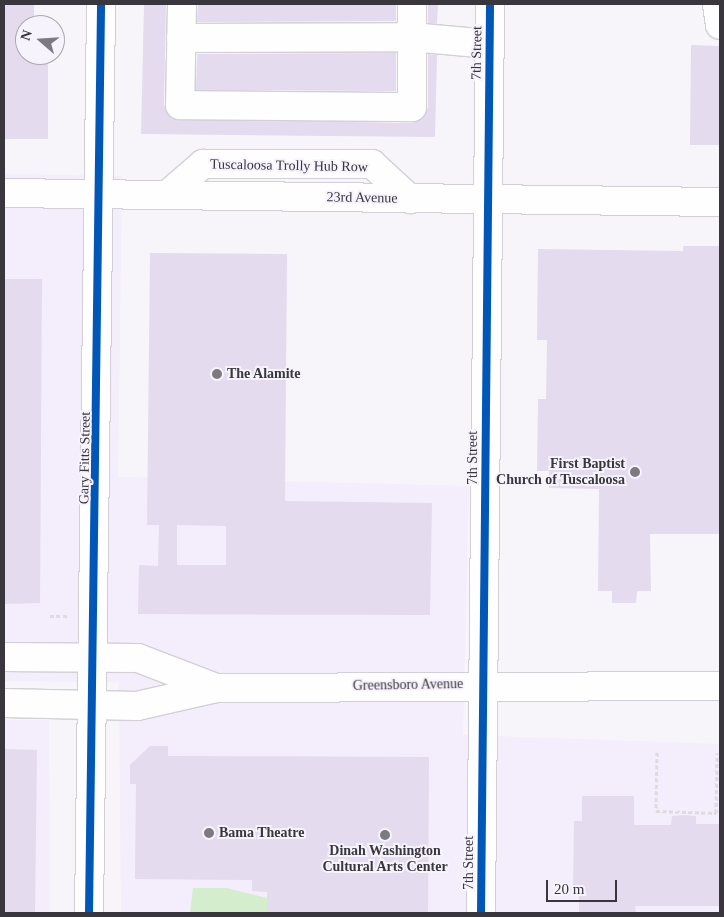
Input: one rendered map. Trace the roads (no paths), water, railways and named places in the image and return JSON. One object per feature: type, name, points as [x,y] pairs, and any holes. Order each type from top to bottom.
[{"type":"street","name":"Gary Fitts Street","points":[[89,913],[95,658],[101,4]]},
{"type":"street","points":[[182,4],[180,105],[412,107],[412,4]]},
{"type":"street","name":"7th Street","points":[[481,913],[490,4]]},
{"type":"street","points":[[717,4],[720,25]]},
{"type":"street","points":[[182,38],[411,37],[490,44]]},
{"type":"street","name":"23rd Avenue","points":[[4,193],[720,202]]},
{"type":"street","name":"Greensboro Avenue","points":[[4,657],[138,658],[216,688]]},
{"type":"street","name":"Greensboro Avenue","points":[[4,702],[94,702],[136,706],[216,688],[483,685],[720,686]]},
{"type":"place","name":"The Alamite","points":[[217,374]]},
{"type":"place","name":"First Baptist Church of Tuscaloosa","points":[[635,472]]},
{"type":"place","name":"Bama Theatre","points":[[209,833]]},
{"type":"place","name":"Dinah Washington Cultural Arts Center","points":[[385,835]]}]
